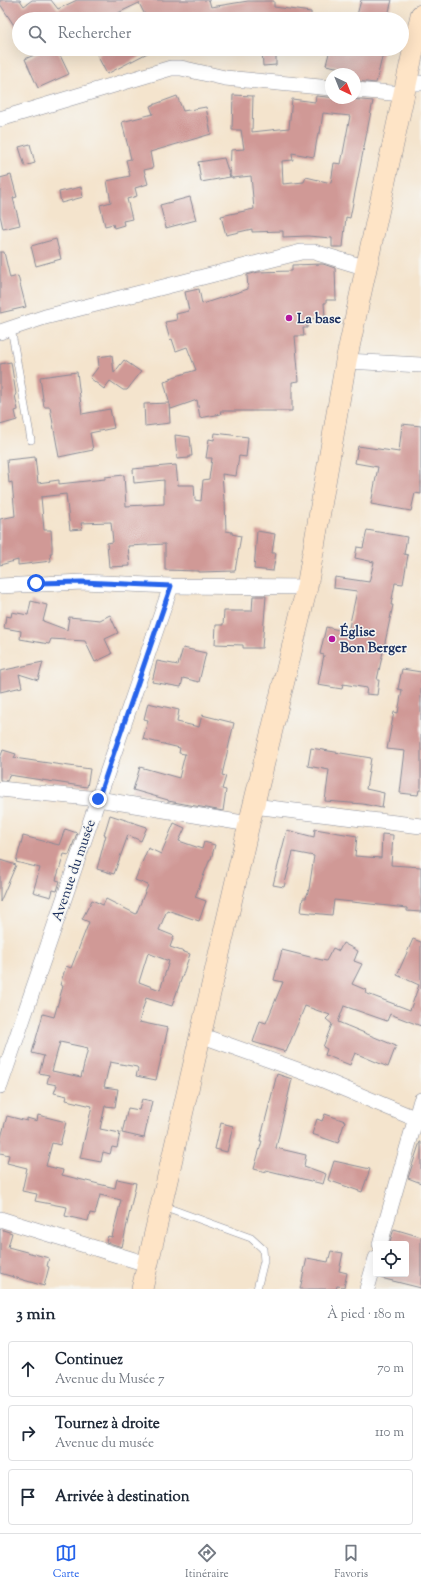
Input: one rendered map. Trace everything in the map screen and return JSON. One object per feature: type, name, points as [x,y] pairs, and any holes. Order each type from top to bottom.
[{"type":"street","points":[[142,1289],[251,815],[307,587],[346,361],[410,87],[421,15]]},
{"type":"street","points":[[0,119],[171,68],[182,68],[226,78],[325,87]]},
{"type":"street","points":[[361,90],[410,87]]},
{"type":"street","points":[[6,330],[46,317],[301,252],[314,252],[367,268]]},
{"type":"street","points":[[346,361],[421,365]]},
{"type":"street","points":[[0,586],[82,582],[171,586],[307,587]]},
{"type":"street","name":"Avenue du musée","points":[[0,1086],[171,586]]},
{"type":"street","points":[[0,789],[251,815],[421,826]]},
{"type":"street","points":[[200,1035],[309,1074],[418,1120]]},
{"type":"street","points":[[381,1241],[418,1120],[421,1100]]},
{"type":"street","points":[[0,1219],[147,1264]]},
{"type":"street","points":[[367,1289],[373,1268]]},
{"type":"lane","points":[[6,330],[31,440]]},
{"type":"lane","points":[[161,1205],[250,1238],[263,1249],[264,1261],[257,1289]]},
{"type":"building","points":[[0,0],[20,0],[24,6],[32,0],[51,0],[58,9],[77,0],[209,0],[211,7],[248,1],[274,1],[274,7],[311,12],[144,12],[139,3],[120,12],[12,12],[12,22],[0,4]]},
{"type":"building","points":[[361,0],[392,0],[389,12],[358,12]]},
{"type":"building","points":[[32,56],[60,56],[69,74],[38,88],[25,59]]},
{"type":"building","points":[[98,56],[142,56],[107,74]]},
{"type":"building","points":[[262,56],[276,56],[276,65],[263,66]]},
{"type":"building","points":[[328,56],[382,56],[376,83],[361,82],[361,68],[341,68],[326,65]]},
{"type":"building","points":[[233,95],[253,96],[252,132],[289,128],[292,99],[315,102],[316,96],[325,97],[325,104],[361,104],[361,100],[373,101],[350,218],[346,217],[343,247],[332,247],[332,238],[308,236],[283,237],[283,231],[252,232],[252,229],[226,235],[221,216],[254,209],[251,176],[230,177],[231,150],[244,149],[241,130],[232,130]],"holes":[[[323,113],[350,116],[341,164],[334,163],[331,183],[306,177],[304,182],[283,184],[282,161],[293,160],[292,153],[314,157]]]},
{"type":"building","points":[[177,96],[183,111],[206,107],[211,134],[150,152],[153,168],[144,170],[148,184],[135,188],[137,196],[127,199],[132,219],[123,221],[124,225],[114,228],[113,224],[105,226],[100,205],[111,202],[107,181],[130,176],[126,160],[131,159],[122,122],[153,114],[150,106]]},
{"type":"building","points":[[30,144],[35,163],[25,166],[19,147]]},
{"type":"building","points":[[224,158],[230,177],[201,182],[198,162]]},
{"type":"building","points":[[11,175],[17,197],[13,198],[20,225],[3,229],[0,215],[0,178]]},
{"type":"building","points":[[81,187],[83,197],[61,203],[59,192]]},
{"type":"building","points":[[190,197],[196,220],[166,228],[160,205]]},
{"type":"building","points":[[56,239],[61,259],[36,266],[31,246]]},
{"type":"building","points":[[0,252],[4,252],[10,278],[18,276],[26,307],[0,313]]},
{"type":"building","points":[[323,264],[335,268],[336,300],[326,300],[326,303],[324,303],[325,318],[307,319],[307,328],[303,328],[304,336],[295,336],[299,381],[292,382],[292,411],[220,411],[221,414],[200,418],[197,400],[171,409],[164,382],[170,380],[170,378],[196,370],[187,347],[176,351],[172,339],[170,340],[165,322],[177,320],[176,314],[189,311],[185,292],[199,289],[202,304],[248,289],[247,275],[258,272],[292,271],[292,265]]},
{"type":"building","points":[[112,355],[114,373],[124,360],[141,372],[127,390],[123,390],[110,381],[104,389],[90,378],[99,366],[98,357]]},
{"type":"building","points":[[11,362],[18,410],[15,411],[17,420],[0,425],[0,364]]},
{"type":"building","points":[[77,372],[82,414],[110,409],[114,428],[90,433],[93,450],[59,457],[50,407],[44,407],[40,377]]},
{"type":"building","points":[[169,403],[170,423],[145,426],[144,404]]},
{"type":"building","points":[[402,424],[421,426],[421,494],[415,493],[411,511],[371,504],[378,467],[355,463],[358,446],[399,452]]},
{"type":"building","points":[[215,433],[248,437],[246,457],[239,456],[236,476],[222,474],[226,531],[241,536],[235,571],[199,572],[165,570],[165,544],[128,546],[130,566],[109,567],[107,543],[113,542],[111,522],[81,523],[82,529],[70,530],[66,494],[41,497],[44,530],[51,530],[51,561],[18,565],[18,560],[0,565],[0,519],[15,516],[12,482],[9,483],[7,460],[35,457],[38,483],[59,480],[59,484],[105,479],[105,477],[124,475],[126,506],[164,504],[164,480],[134,483],[133,469],[176,465],[178,485],[194,485],[195,500],[201,501],[203,480],[209,479],[212,458],[206,458],[209,439],[214,440]]},
{"type":"building","points":[[175,435],[190,437],[192,456],[189,456],[189,458],[177,459]]},
{"type":"building","points":[[367,530],[407,537],[404,554],[408,555],[403,584],[395,583],[391,605],[393,605],[377,680],[379,680],[377,695],[366,694],[367,688],[343,684],[342,689],[318,685],[324,655],[320,654],[326,627],[348,632],[357,591],[334,588],[335,577],[369,582],[374,562],[355,558],[357,547],[363,548]]},
{"type":"building","points":[[257,531],[275,534],[272,553],[276,553],[273,571],[254,569]]},
{"type":"building","points":[[253,596],[266,596],[262,648],[243,648],[243,645],[215,644],[216,625],[223,625],[224,611],[252,611]]},
{"type":"building","points":[[31,601],[47,605],[43,621],[67,630],[69,617],[100,620],[110,615],[118,633],[105,639],[112,654],[95,662],[85,641],[51,639],[49,644],[20,639],[21,631],[4,628],[6,616],[11,617],[12,612],[28,615]]},
{"type":"building","points":[[183,648],[206,653],[199,682],[183,678],[181,687],[152,682],[157,661],[178,665]]},
{"type":"building","points":[[43,662],[38,680],[19,674],[22,687],[0,692],[0,671]]},
{"type":"building","points":[[402,669],[421,672],[421,790],[419,790],[418,795],[400,793],[405,751],[387,749],[394,712],[398,713],[402,690],[398,689]]},
{"type":"building","points":[[148,703],[179,710],[177,722],[199,727],[202,715],[234,723],[222,775],[226,776],[222,789],[226,790],[223,811],[168,801],[133,790],[140,767],[179,778],[185,754],[179,753],[180,748],[143,739],[148,720],[144,719]]},
{"type":"building","points":[[311,748],[371,758],[366,789],[384,793],[382,808],[363,804],[325,801],[329,770],[308,766]]},
{"type":"building","points":[[3,750],[16,754],[14,758],[90,769],[87,787],[9,775],[7,781],[0,780],[0,758]]},
{"type":"building","points":[[110,815],[147,827],[141,841],[128,835],[114,874],[97,869]]},
{"type":"building","points":[[174,823],[185,828],[179,841],[202,849],[204,842],[215,845],[211,859],[195,897],[206,901],[199,921],[167,910],[159,930],[174,936],[170,947],[190,954],[172,1006],[146,998],[139,1022],[168,1028],[156,1080],[136,1076],[138,1069],[137,1067],[110,1062],[104,1087],[118,1089],[115,1107],[105,1106],[100,1129],[120,1133],[117,1148],[112,1147],[110,1154],[103,1152],[101,1162],[80,1158],[92,1106],[66,1100],[67,1096],[54,1093],[57,1085],[47,1083],[49,1075],[39,1073],[44,1056],[32,1053],[43,1014],[54,1017],[63,986],[60,985],[66,966],[71,968],[89,922],[82,919],[92,900],[103,905],[106,899],[136,914],[148,885],[135,880],[148,848],[161,854]],"holes":[[[148,953],[169,961],[160,990],[139,982]],[[60,1042],[88,1048],[81,1077],[52,1071]]]},
{"type":"building","points":[[65,829],[77,833],[69,855],[64,854],[56,880],[60,881],[57,891],[53,890],[51,897],[33,892],[40,868],[16,862],[23,836],[59,845]]},
{"type":"building","points":[[315,829],[357,836],[355,856],[381,858],[382,834],[393,835],[391,865],[421,867],[421,912],[407,911],[407,908],[334,900],[332,915],[301,912],[303,898],[306,898],[309,889],[314,856],[293,852],[284,887],[273,885],[287,830],[314,837]]},
{"type":"building","points":[[0,860],[16,865],[0,902]]},
{"type":"building","points":[[413,939],[421,942],[421,1026],[390,1014],[387,1021],[344,1006],[338,1022],[396,1046],[388,1067],[355,1053],[350,1065],[325,1055],[327,1049],[323,1047],[332,1024],[326,1019],[330,1015],[305,1006],[286,1052],[253,1042],[260,1021],[266,1023],[283,982],[274,980],[282,950],[326,961],[333,948],[339,951],[343,943],[358,951],[354,961],[362,964],[352,984],[366,990],[365,993],[410,1010],[419,985],[397,975]]},
{"type":"building","points":[[277,1074],[292,1079],[276,1148],[306,1155],[304,1166],[326,1174],[323,1184],[266,1170],[266,1172],[254,1169]]},
{"type":"building","points":[[142,1099],[152,1101],[144,1138],[122,1133],[128,1108],[139,1110]]},
{"type":"building","points":[[325,1114],[345,1121],[338,1143],[312,1134],[317,1119],[322,1121]]},
{"type":"building","points":[[38,1115],[66,1122],[60,1145],[52,1143],[46,1166],[63,1170],[62,1175],[115,1188],[117,1179],[136,1183],[122,1247],[106,1242],[108,1236],[112,1237],[121,1200],[100,1195],[95,1214],[90,1213],[88,1221],[65,1216],[67,1207],[35,1201],[37,1194],[22,1191],[27,1168],[7,1163],[9,1155],[0,1153],[0,1141],[7,1116],[27,1121],[27,1118],[37,1121]]},
{"type":"building","points":[[221,1123],[233,1126],[227,1152],[215,1149]]},
{"type":"building","points":[[421,1142],[421,1183],[408,1178]]},
{"type":"building","points":[[334,1161],[370,1169],[362,1192],[328,1180]]},
{"type":"building","points":[[0,1229],[12,1233],[8,1247],[49,1258],[47,1266],[49,1267],[44,1286],[0,1273]]},
{"type":"building","points":[[394,1229],[421,1237],[421,1288],[381,1278],[409,1277],[409,1241],[390,1241]]},
{"type":"building","points":[[331,1251],[343,1253],[339,1271],[347,1273],[344,1287],[337,1286],[336,1289],[300,1289],[307,1258],[328,1262]]},
{"type":"place","name":"La base","points":[[289,318]]},
{"type":"place","name":"Église Bon Berger","points":[[332,639]]},
{"type":"route","points":[[36,583],[82,582],[171,586],[98,799]]}]
